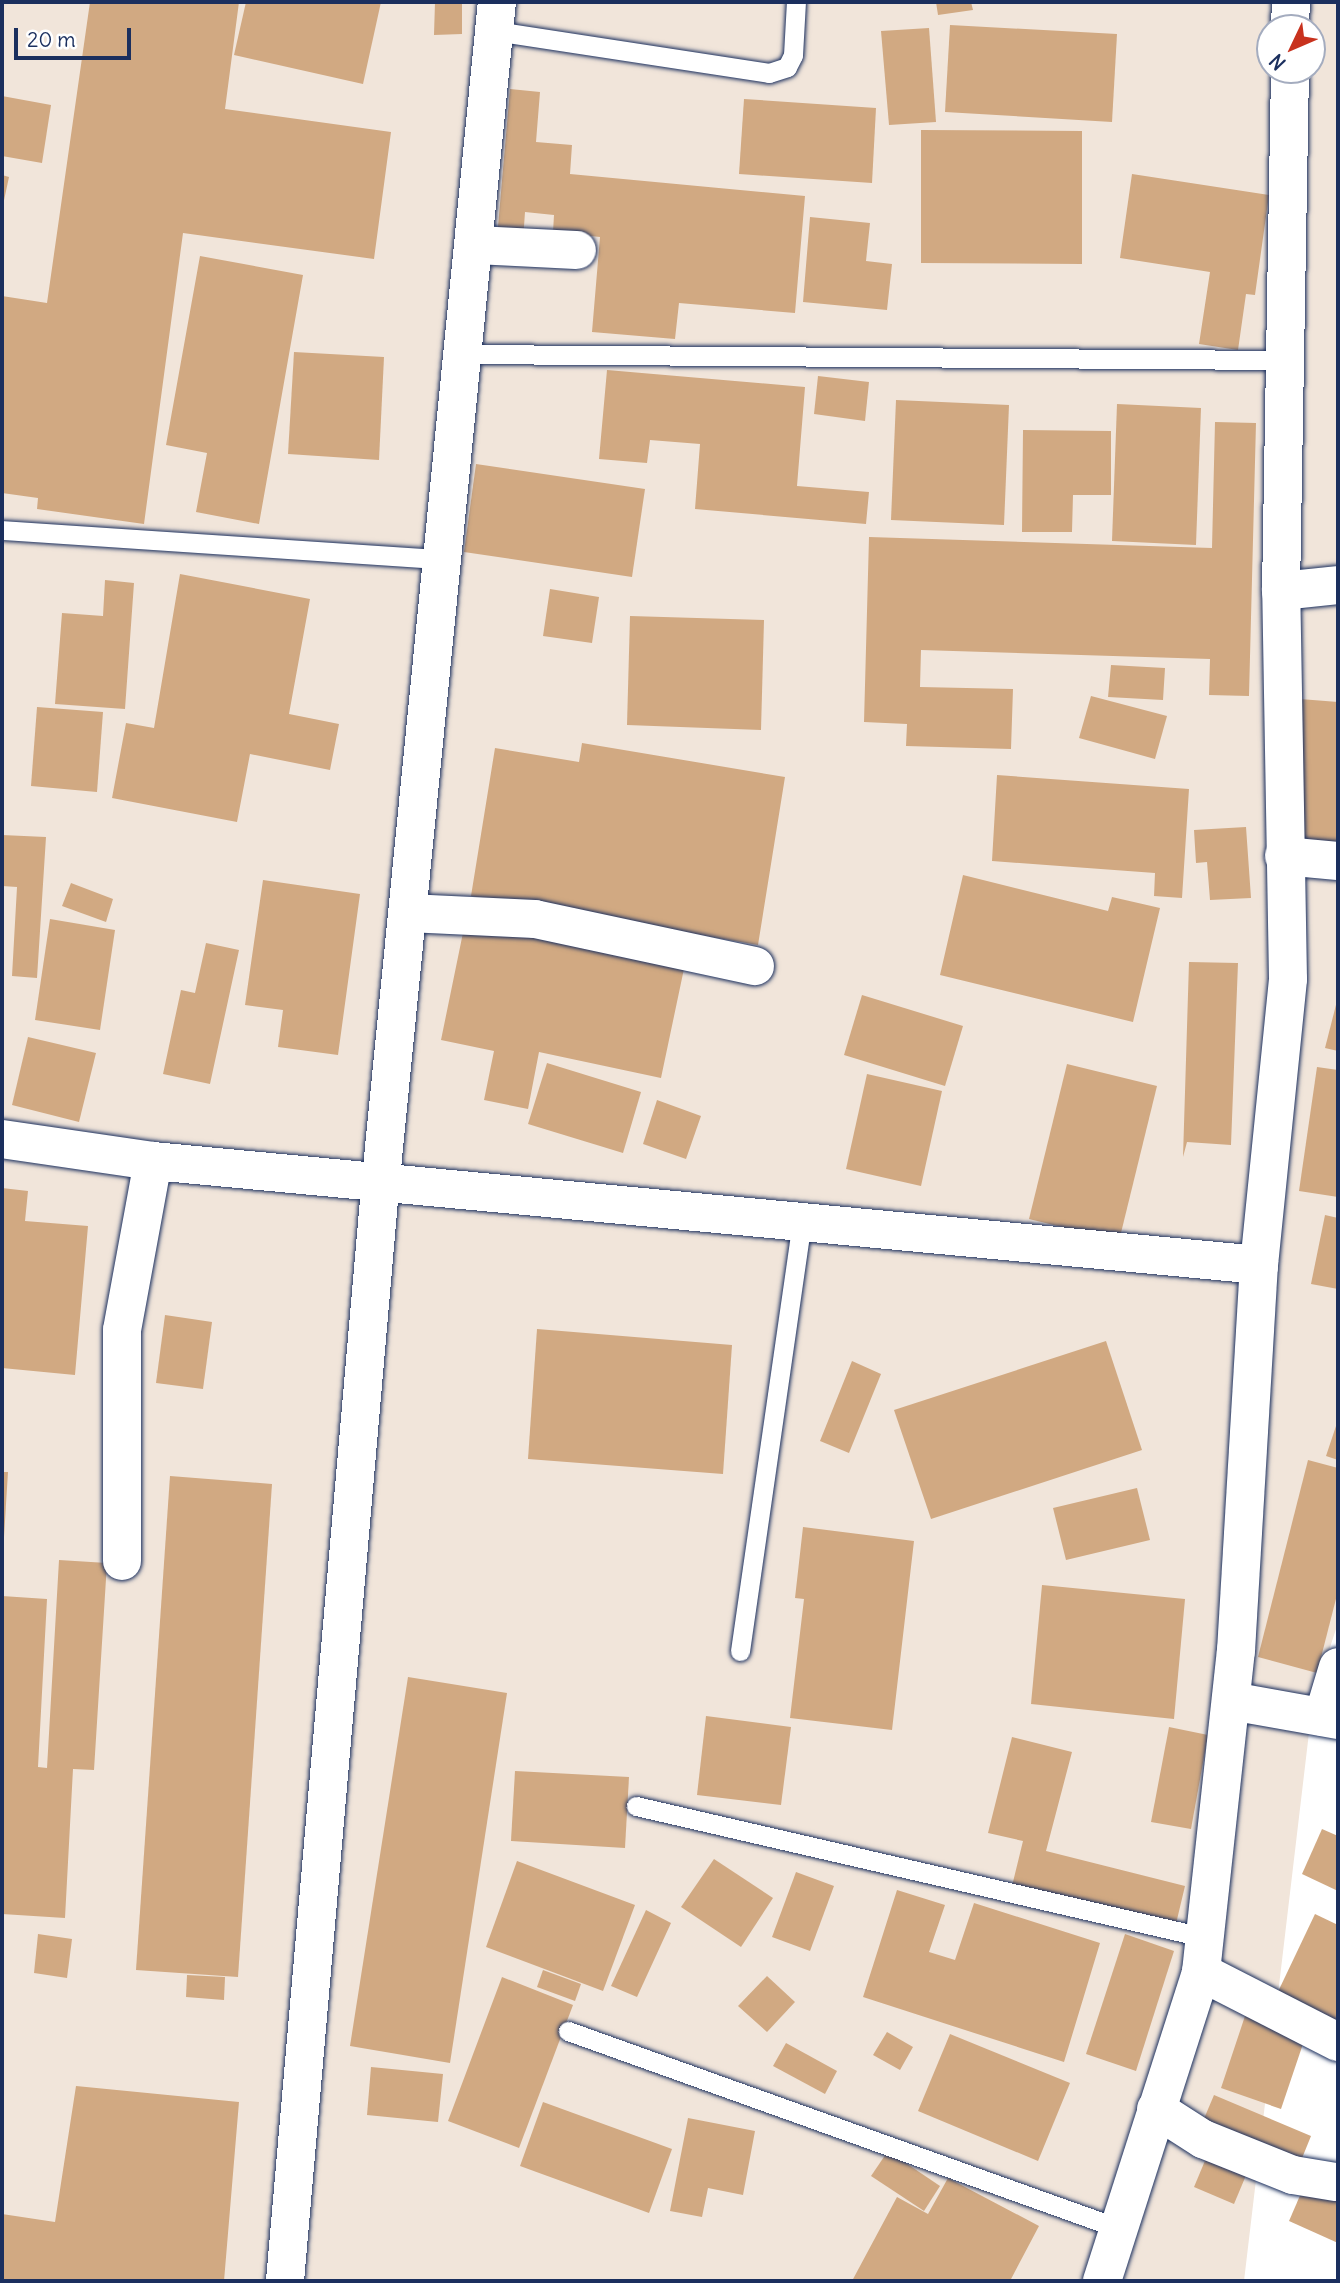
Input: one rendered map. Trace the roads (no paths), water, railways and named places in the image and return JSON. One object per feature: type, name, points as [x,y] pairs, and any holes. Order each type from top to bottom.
[{"type":"street","points":[[285,2281],[381,1178],[496,16]]},
{"type":"street","points":[[1102,2281],[1202,1954],[1231,1701],[1259,1265],[1288,979],[1280,591],[1290,84]]},
{"type":"street","points":[[475,245],[577,250]]},
{"type":"street","points":[[1280,591],[1338,586]]},
{"type":"street","points":[[1284,856],[1338,861]]},
{"type":"street","points":[[408,912],[535,919],[755,965]]},
{"type":"street","points":[[2,1139],[153,1161],[381,1178],[801,1226],[1259,1265]]},
{"type":"street","points":[[121,1561],[122,1330],[153,1161]]},
{"type":"street","points":[[1231,1701],[1331,1718],[1338,1667]]},
{"type":"street","points":[[1202,1954],[1338,2042]]},
{"type":"street","points":[[1156,2109],[1203,2139],[1293,2175],[1335,2182]]},
{"type":"lane","points":[[496,16],[769,73],[787,67],[793,55],[796,2]]},
{"type":"lane","points":[[464,354],[1284,360]]},
{"type":"lane","points":[[2,530],[443,559]]},
{"type":"lane","points":[[740,1651],[801,1226]]},
{"type":"lane","points":[[636,1806],[1202,1954]]},
{"type":"lane","points":[[568,2031],[1118,2228]]}]
